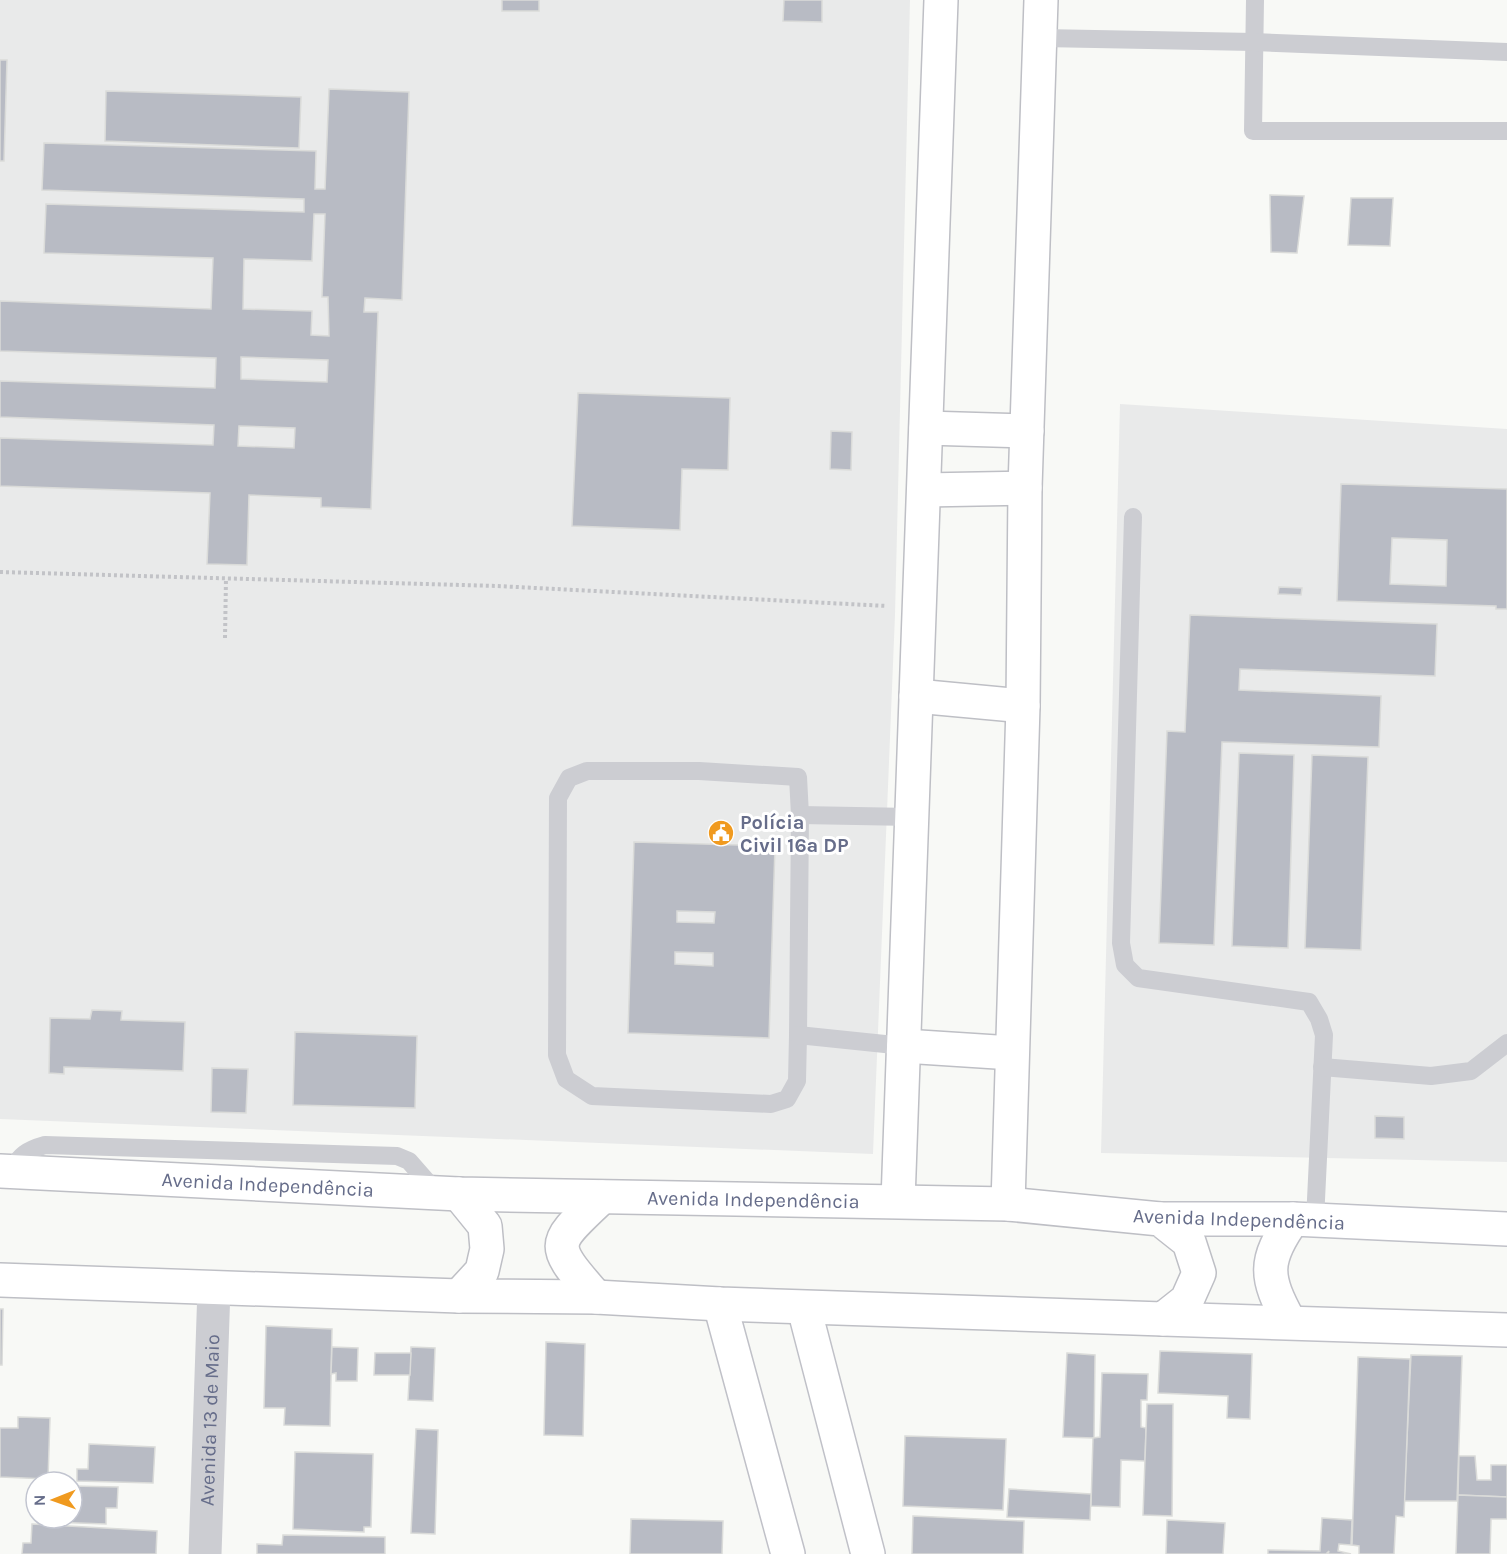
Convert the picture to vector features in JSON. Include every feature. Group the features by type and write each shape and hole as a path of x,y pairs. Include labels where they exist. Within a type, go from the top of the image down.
{"main road":[{"path":"1008,1204 1023,706 1025,488 1042,38 1041,0"},
{"path":"898,1201 942,1"},
{"path":"926,428 1027,431"},
{"path":"924,490 1025,488"},
{"path":"916,696 1023,706"},
{"path":"904,1046 1012,1053"},
{"name":"Avenida Independência","path":"5,1171 448,1193 1008,1204 1160,1219 1304,1220 1507,1229"},
{"path":"448,1193 484,1226 487,1249 482,1271 459,1296"},
{"path":"596,1297 566,1262 561,1247 566,1231 602,1197"},
{"path":"1160,1219 1189,1242 1199,1273 1186,1300 1162,1319"},
{"path":"1289,1321 1274,1294 1270,1268 1275,1245 1304,1220"},
{"path":"0,1280 459,1296 596,1297 720,1305 1289,1321 1507,1330"},
{"path":"720,1305 789,1554"},
{"path":"804,1308 868,1554"}],"street":[{"name":"Avenida 13 de Maio","path":"205,1554 214,1287"}],"lane":[{"path":"1255,0 1253,131 1507,131"},
{"path":"1042,38 1254,42 1507,52"},
{"path":"1133,517 1121,943 1125,966 1138,978 1309,1002 1319,1019 1324,1035 1304,1220"},
{"path":"586,771 699,771 798,777 800,815 797,1081 787,1099 771,1104 592,1096 567,1079 557,1055 558,798 569,778 586,771"},
{"path":"800,815 912,817"},
{"path":"798,1035 904,1046"},
{"path":"1322,1067 1431,1076 1471,1071 1507,1043"}],"path":[{"path":"0,572 497,586 919,608"},
{"path":"225,638 226,578"}],"shaded area":[{"path":"0,0 910,0 895,615 873,1154 0,1119"},
{"path":"1120,404 1507,429 1507,1162 1101,1153"}],"building":[{"path":"502,0 539,0 539,11 502,11"},
{"path":"784,0 822,0 822,22 783,21"},
{"path":"0,60 7,60 4,161 0,161"},
{"path":"329,89 409,92 402,300 365,298 364,312 378,312 371,509 321,507 321,498 249,495 247,565 207,564 210,493 0,486 0,438 213,445 214,425 0,417 0,381 215,388 216,358 0,351 0,301 211,309 213,258 44,253 46,204 304,212 304,199 42,190 44,143 316,151 315,189 325,189","holes":["314,214 325,214 322,297 328,297 329,336 311,335 312,311 243,309 244,259 312,261","241,357 328,360 327,382 241,379","239,426 295,428 294,448 238,446"]},
{"path":"106,91 301,97 299,148 105,141"},
{"path":"1270,195 1304,196 1297,253 1271,252"},
{"path":"1351,198 1393,198 1390,246 1348,245"},
{"path":"578,393 730,398 728,470 682,469 680,530 572,526"},
{"path":"831,431 852,432 851,470 830,469"},
{"path":"1341,484 1507,489 1507,609 1496,609 1496,606 1337,601","holes":["1392,538 1447,540 1446,586 1390,584"]},
{"path":"1279,587 1302,588 1301,595 1278,594"},
{"path":"1190,615 1437,624 1435,676 1240,669 1239,690 1381,696 1379,747 1222,742 1214,945 1159,943 1167,731 1185,732"},
{"path":"1239,753 1294,755 1288,948 1232,946"},
{"path":"1312,755 1368,757 1361,950 1305,948"},
{"path":"634,842 775,846 769,1038 628,1033","holes":["677,911 715,912 714,923 677,922","675,952 713,953 713,966 675,964"]},
{"path":"92,1010 122,1011 121,1020 185,1022 183,1071 64,1067 64,1074 49,1073 50,1018 90,1019"},
{"path":"295,1032 417,1036 415,1108 293,1105"},
{"path":"212,1068 248,1069 246,1113 211,1112"},
{"path":"1375,1116 1404,1117 1404,1139 1375,1138"},
{"path":"0,1309 3,1309 2,1365 0,1365"},
{"path":"266,1326 332,1329 330,1426 284,1425 285,1408 264,1408"},
{"path":"546,1342 585,1344 583,1436 544,1435"},
{"path":"332,1347 358,1348 357,1381 336,1381 336,1373 331,1374"},
{"path":"411,1347 435,1348 433,1401 408,1400"},
{"path":"1160,1351 1252,1354 1250,1419 1227,1418 1228,1396 1158,1393"},
{"path":"375,1353 411,1353 410,1375 374,1375"},
{"path":"1067,1353 1095,1355 1094,1438 1063,1437"},
{"path":"1411,1355 1462,1356 1457,1501 1404,1501"},
{"path":"1358,1357 1410,1359 1404,1517 1396,1516 1394,1554 1359,1554 1359,1546 1352,1545"},
{"path":"1102,1373 1148,1374 1147,1400 1141,1400 1141,1427 1146,1428 1145,1461 1121,1460 1120,1507 1091,1506 1093,1438 1100,1437"},
{"path":"1147,1404 1173,1404 1172,1516 1143,1515"},
{"path":"18,1417 50,1418 48,1470 24,1470 24,1478 0,1477 0,1428 18,1428"},
{"path":"416,1429 438,1430 435,1534 411,1533"},
{"path":"905,1436 1006,1439 1003,1510 903,1506"},
{"path":"89,1444 155,1447 153,1483 84,1481 84,1470 77,1469 88,1469"},
{"path":"295,1452 373,1454 371,1527 364,1527 364,1532 293,1529"},
{"path":"1459,1456 1475,1456 1477,1480 1491,1480 1491,1465 1507,1465 1507,1497 1458,1495"},
{"path":"84,1486 118,1487 117,1508 106,1508 106,1524 84,1523"},
{"path":"1009,1489 1091,1494 1090,1520 1007,1517"},
{"path":"1458,1495 1507,1497 1507,1519 1491,1519 1490,1554 1456,1554"},
{"path":"913,1516 1024,1521 1023,1554 912,1554"},
{"path":"1322,1518 1352,1520 1351,1545 1339,1544 1338,1551 1351,1554 1328,1554 1329,1551 1326,1554 1268,1554 1268,1550 1320,1551"},
{"path":"631,1519 723,1521 722,1554 630,1554"},
{"path":"1167,1520 1225,1523 1223,1554 1166,1554"},
{"path":"84,1527 157,1531 156,1554 22,1554 23,1543 31,1543 32,1530 84,1530"},
{"path":"283,1535 385,1537 385,1554 257,1554 257,1544 282,1545"}],"place":[{"name":"Polícia Civil 16a DP","path":"721,833"}]}
